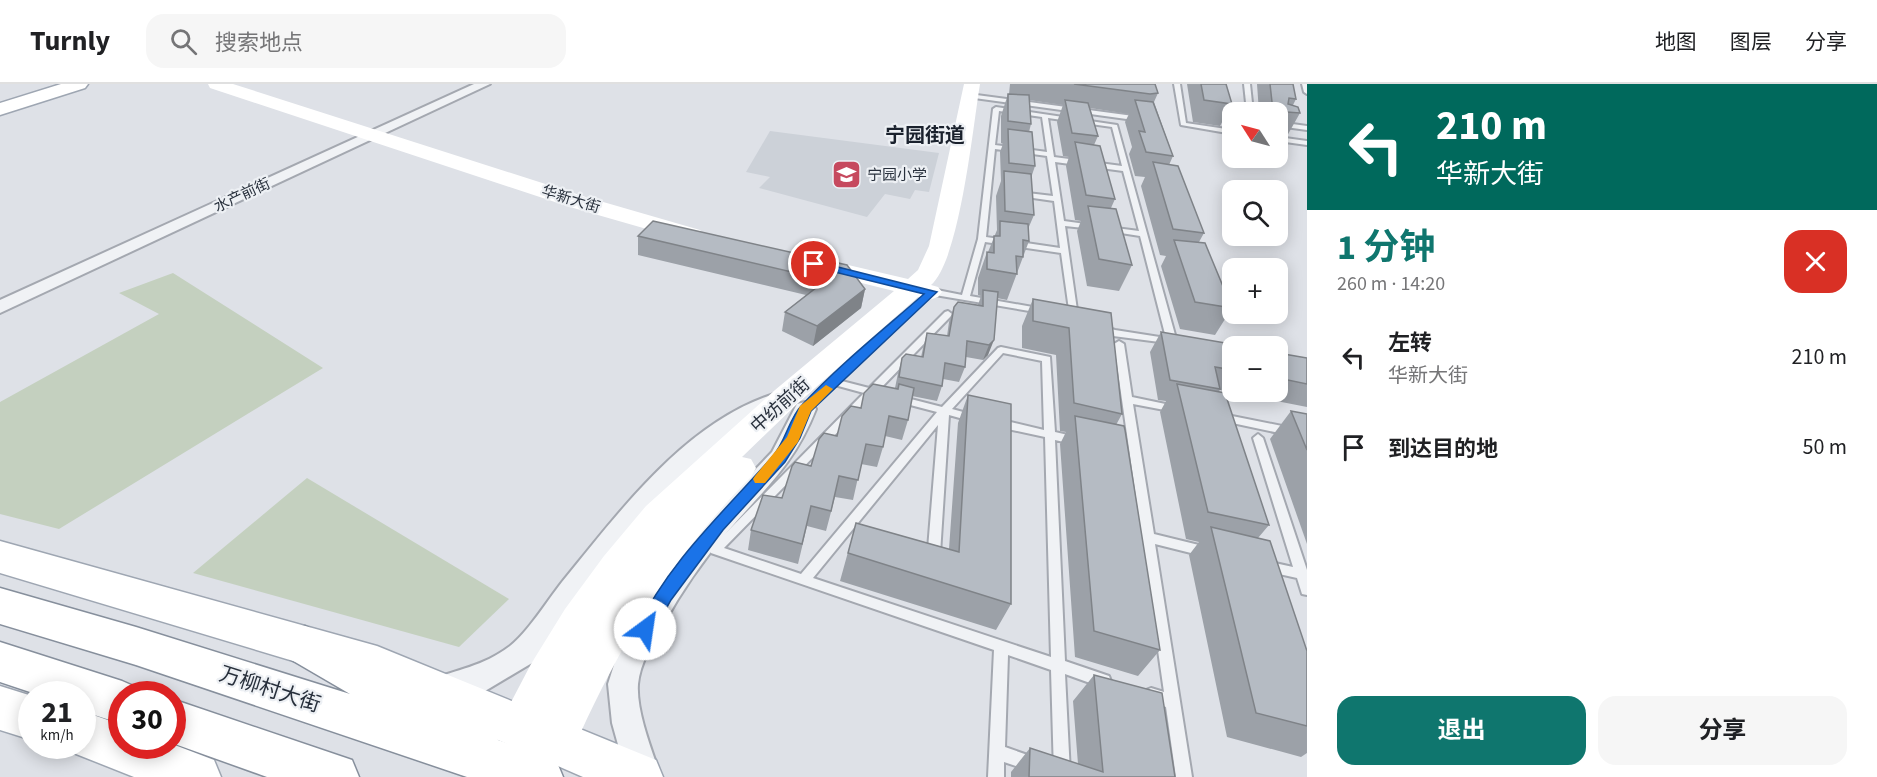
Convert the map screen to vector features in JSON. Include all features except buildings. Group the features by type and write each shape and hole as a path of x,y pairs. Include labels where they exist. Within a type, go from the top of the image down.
{"main road":[{"path":"0,103 62,84"},
{"path":"0,109 79,84"},
{"path":"0,557 376,666 642,777"},
{"name":"万柳村大街","path":"0,606 136,646 539,777"},
{"path":"305,645 539,777"},
{"path":"0,662 108,699"},
{"path":"0,708 18,713"},
{"path":"186,726 335,777"},
{"path":"96,739 196,776"}],"street":[{"name":"华新大街","path":"216,84 598,208 708,239"},
{"name":"水产前街","path":"0,307 484,84"},
{"path":"435,691 480,680 522,654 600,554 664,479 720,430 746,412 795,403 834,382 932,298 954,253 975,90"},
{"path":"794,259 932,298"},
{"name":"中纺前街","path":"531,706 579,621 648,530 680,494 769,416 795,403 932,298"},
{"path":"564,719 594,656 621,609 654,563 795,403"},
{"path":"642,777 628,723 623,684 636,646 666,595 718,525 780,458 793,438 795,403"}],"lane":[{"path":"1177,84 1183,124 1222,130"},
{"path":"1247,84 1249,102"},
{"path":"1305,84 1307,92"},
{"path":"975,90 1079,111 1148,120"},
{"path":"1078,102 1079,111"},
{"path":"965,298 982,239 996,109 1115,126 1143,234 1177,343 1113,333 1093,325"},
{"path":"1045,116 1074,317"},
{"path":"1288,125 1307,128"},
{"path":"1288,140 1307,143"},
{"path":"993,147 1126,169"},
{"path":"1129,180 1141,182"},
{"path":"989,190 1000,192"},
{"path":"1011,193 1057,199"},
{"path":"1060,223 1143,234"},
{"path":"982,239 1065,251"},
{"path":"1150,258 1161,260"},
{"path":"1052,313 965,298 932,298 882,395 715,550 1001,648 1121,686"},
{"path":"1063,315 1083,321"},
{"path":"1119,344 1128,400 1130,453 1149,538 1184,777"},
{"path":"803,580 848,532 944,411 1001,350 1047,359 1062,773 998,752"},
{"path":"834,382 944,411 1093,445"},
{"path":"1128,400 1184,411"},
{"path":"923,551 934,554 944,411"},
{"path":"1206,415 1307,435"},
{"path":"1258,438 1307,590"},
{"path":"1149,538 1225,556"},
{"path":"1258,564 1304,575"},
{"path":"996,777 1001,648"},
{"path":"1142,693 1173,702"}],"shaded area":[{"name":"宁园小学","path":"770,131 939,153 929,192 915,190 910,199 885,194 867,217 759,188 770,177 746,172"}],"green space":[{"path":"173,273 323,368 59,529 0,514 0,402 159,314 119,293"},
{"path":"307,478 509,599 459,647 193,573"}],"slow traffic":[{"path":"760,479 780,458 793,438 805,409 826,389"}],"place":[{"name":"宁园小学","path":"846,175"}],"district":[{"name":"宁园街道","path":"925,135"}],"route":[{"path":"645,629 666,595 718,525 780,458 793,438 805,409 932,292 814,264"}]}
